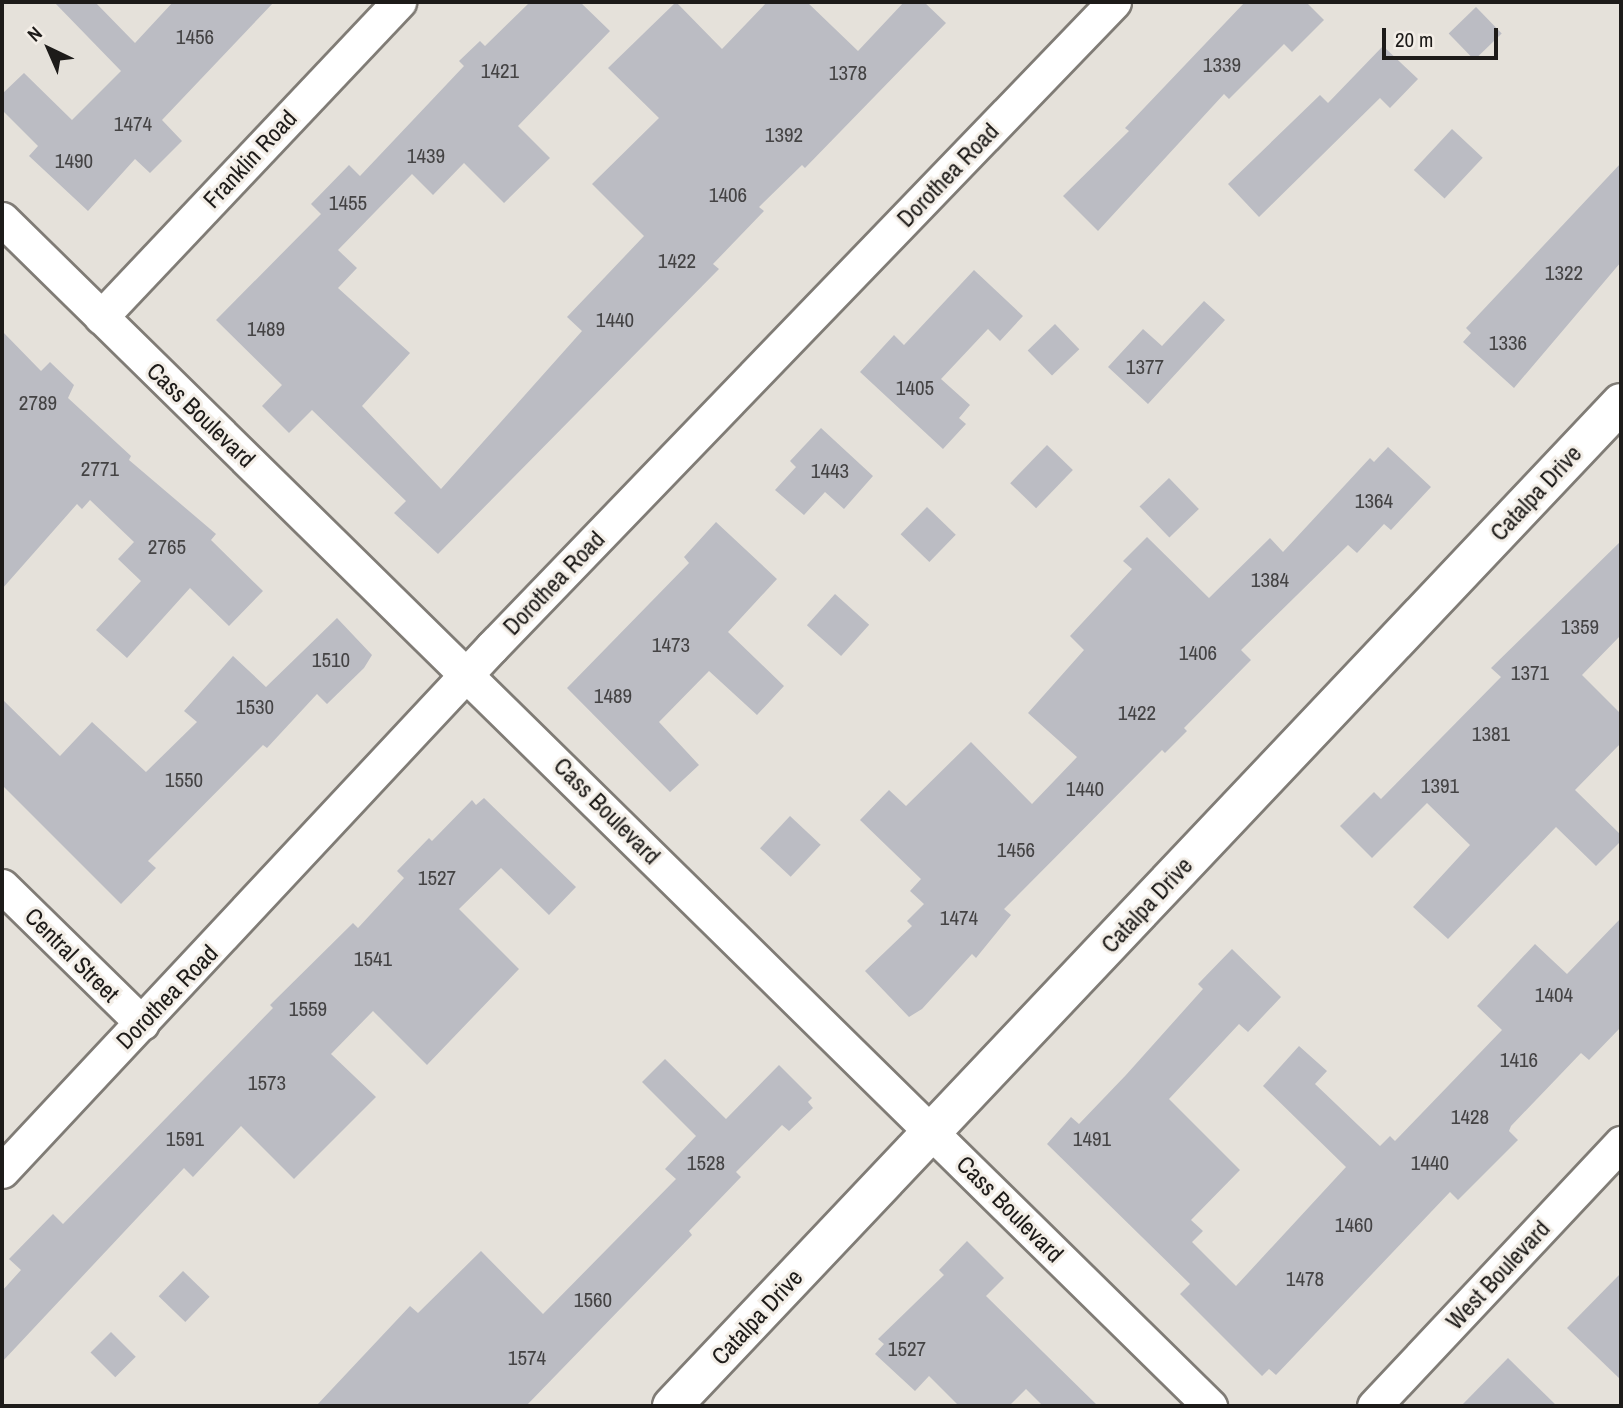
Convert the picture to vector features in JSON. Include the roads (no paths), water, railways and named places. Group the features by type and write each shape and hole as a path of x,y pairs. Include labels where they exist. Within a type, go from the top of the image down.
{"street":[{"name":"Franklin Road","path":"101,317 399,2"},
{"name":"Dorothea Road","path":"2,1171 468,675 1114,2"},
{"name":"Cass Boulevard","path":"2,219 1210,1406"},
{"name":"Catalpa Drive","path":"672,1406 1621,403"},
{"name":"Central Street","path":"2,886 142,1023"},
{"name":"West Boulevard","path":"1374,1406 1621,1143"}]}
